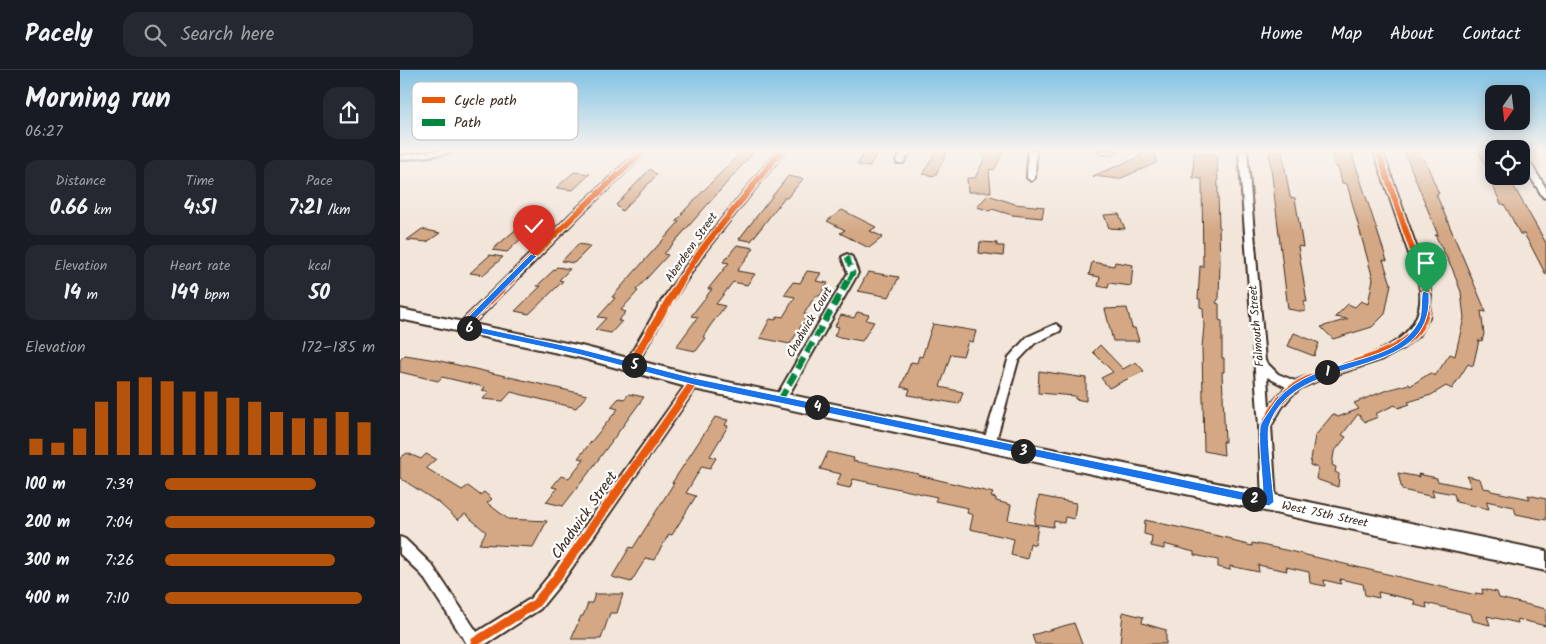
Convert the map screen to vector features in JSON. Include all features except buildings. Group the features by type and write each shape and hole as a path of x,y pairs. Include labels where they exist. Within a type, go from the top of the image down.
{"main road":[{"name":"West 75th Street","path":"400,314 631,364 694,382 1546,561"}],"street":[{"path":"463,327 576,214 615,178"},
{"name":"Aberdeen Street","path":"631,364 665,305 703,248 759,178"},
{"name":"Falmouth Street","path":"1244,178 1260,362 1269,502"},
{"path":"1264,426 1280,400 1295,386 1321,374 1380,356 1396,348 1410,338 1422,321 1426,305 1423,282 1387,178"},
{"path":"1535,178 1546,195"},
{"name":"Chadwick Court","path":"780,400 853,273 848,257"},
{"path":"989,444 1013,360 1020,348 1030,340 1056,328"},
{"path":"1260,362 1274,377 1295,386"},
{"name":"Chadwick Street","path":"476,643 536,604 694,382"},
{"path":"400,544 427,570 476,643"}],"marked path":[{"path":"780,400 853,273 847,257"}],"cycle path":[{"path":"463,327 576,214 615,178"},
{"path":"631,364 665,305 703,248 759,178"},
{"path":"1265,426 1278,403 1291,389 1315,377 1379,356 1398,346 1414,334 1424,317 1426,295 1424,283 1387,178"},
{"path":"475,642 535,604 557,577 694,382"}],"route":[{"path":"534,256 463,327 581,352 694,382 1269,502 1264,426 1280,400 1295,386 1321,374 1380,356 1410,338 1418,330 1422,321 1426,305 1426,293"}]}
